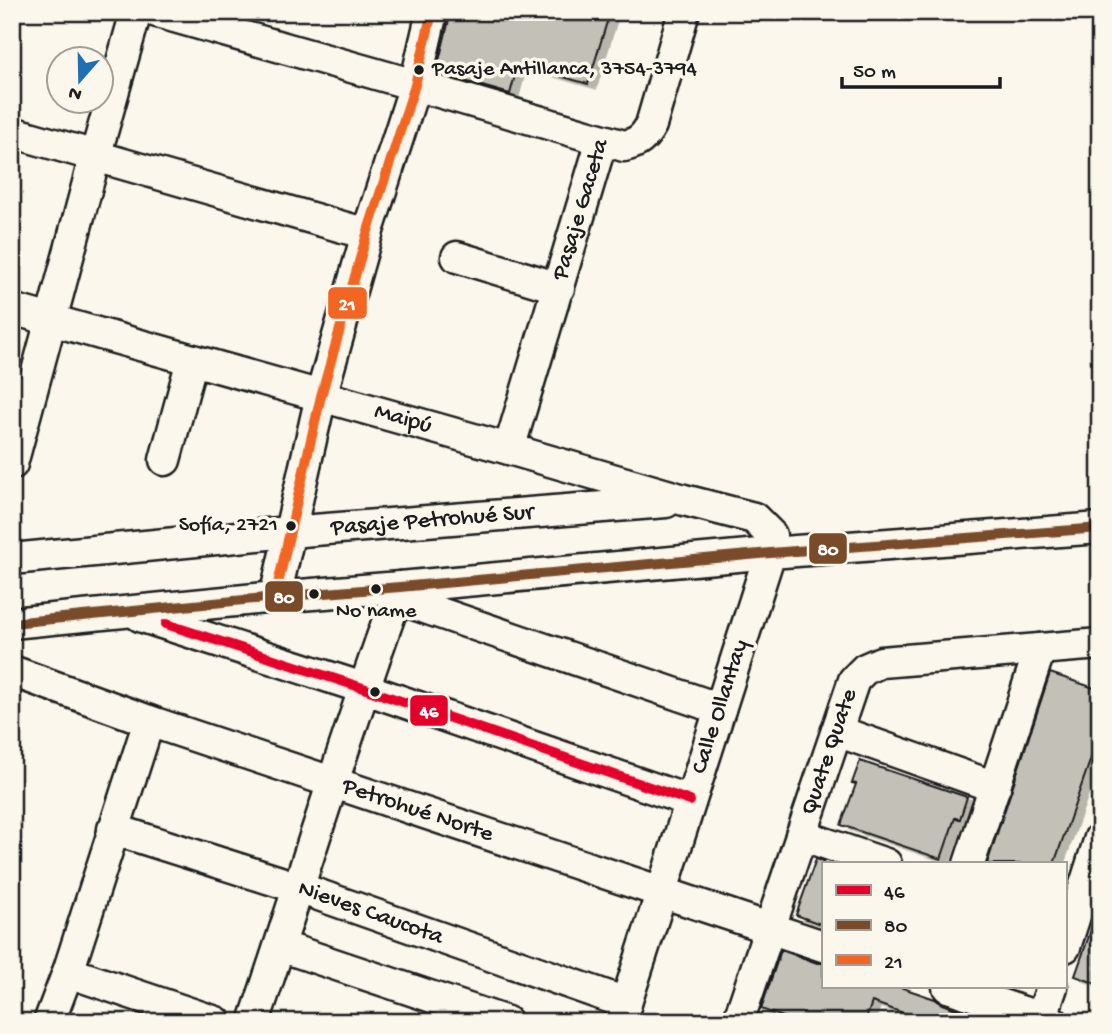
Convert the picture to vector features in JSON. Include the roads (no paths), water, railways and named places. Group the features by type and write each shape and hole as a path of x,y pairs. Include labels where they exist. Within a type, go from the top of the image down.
{"street":[{"path":"12,464 136,12"},
{"path":"157,12 602,140"},
{"path":"275,597 321,396 367,234 415,85 432,12"},
{"name":"Pasaje Gaceta","path":"509,449 602,140 624,146 634,144 645,137 651,125 684,12"},
{"path":"12,132 367,234"},
{"path":"457,257 558,288"},
{"name":"Maipú","path":"12,309 754,518 771,535 770,553"},
{"path":"165,460 192,360"},
{"name":"Pasaje Petrohué Sur","path":"12,559 289,532 684,500"},
{"path":"12,623 275,597 398,593 770,553 1100,528"},
{"name":"Calle Ollantay","path":"623,1012 770,553"},
{"path":"254,1022 363,688 398,593"},
{"path":"398,593 720,709"},
{"path":"128,612 363,688 690,801"},
{"name":"Quate Quate","path":"740,1021 854,680 865,669 881,662 1100,644"},
{"path":"970,862 1040,649"},
{"name":"Petrohué Norte","path":"12,671 149,721 822,946"},
{"path":"49,1022 68,972 149,721"},
{"path":"836,731 995,787"},
{"name":"Nieves Caucota","path":"113,830 299,888 623,1012"},
{"path":"802,835 880,862"},
{"path":"1066,944 1100,838"},
{"path":"280,946 507,1022"},
{"path":"68,972 216,1022"},
{"path":"951,988 1045,1020 1052,988"}],"place":[{"name":"Pasaje Antillanca, 3754-3794","path":"419,70"},
{"name":"Sofía, 2721","path":"291,526"},
{"name":"No name","path":"376,589"}]}
